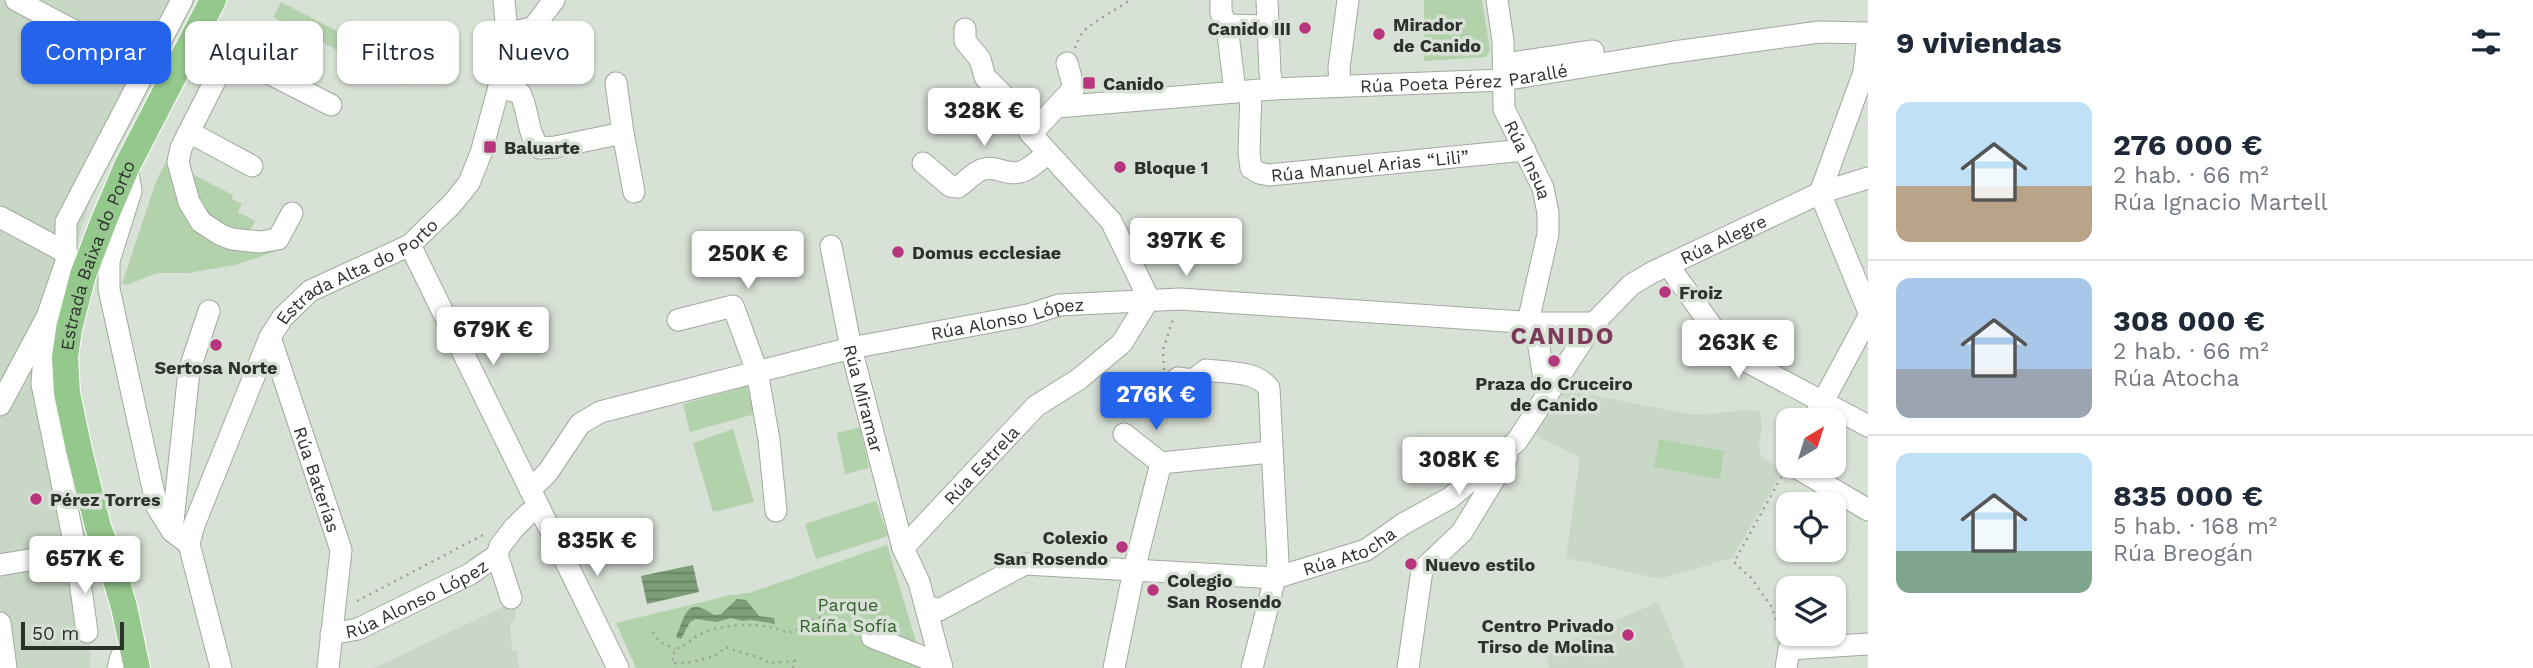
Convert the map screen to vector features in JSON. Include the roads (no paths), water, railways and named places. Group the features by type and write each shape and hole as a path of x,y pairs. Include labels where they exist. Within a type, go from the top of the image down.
{"main road":[{"name":"Estrada Baixa do Porto","path":"202,21 213,0"},
{"name":"Estrada Baixa do Porto","path":"126,666 67,393 65,357 83,275 127,166 185,55"},
{"name":"Estrada Baixa do Porto","path":"98,527 126,614 126,666"}],"street":[{"path":"16,0 56,21"},
{"path":"171,21 182,0"},
{"name":"Estrada Alta do Porto","path":"504,0 506,21"},
{"path":"538,21 554,0"},
{"path":"1221,0 1221,13 1227,25 1243,91"},
{"path":"1267,0 1273,89"},
{"path":"1340,86 1339,68 1348,0"},
{"name":"Rúa Insua","path":"1497,0 1504,72 1504,109 1543,188 1548,213 1548,234 1532,322"},
{"name":"Rúa Poeta Pérez Parallé","path":"1504,72 1825,19 1868,20"},
{"path":"1227,25 1267,26"},
{"path":"965,29 965,41 980,59 985,77 1009,101 1031,134 1111,221 1149,299"},
{"name":"Rúa Poeta Pérez Parallé","path":"1057,107 1504,72 1819,32 1868,34"},
{"path":"1868,34 1864,72 1820,194 1868,310"},
{"path":"1031,134 1074,88 1067,64"},
{"path":"616,83 622,134 634,192"},
{"path":"0,405 47,317 67,253 66,222 138,84"},
{"path":"213,84 181,148 178,162 189,202 201,222 221,235 260,242 278,239 292,213"},
{"path":"290,84 331,105"},
{"name":"Estrada Alta do Porto","path":"181,537 194,525 270,337 283,317 310,291 410,246 452,204 469,183 481,153 499,84"},
{"path":"499,87 520,93 526,104 533,141 540,148 622,134"},
{"name":"Rúa Manuel Arias “Lili”","path":"1243,91 1251,167 1259,173 1269,175 1525,150"},
{"path":"189,132 252,166"},
{"path":"923,163 950,186 958,187 978,171 992,167 1013,173 1022,172 1048,153"},
{"path":"127,166 131,191 109,261 109,289 157,507 181,537"},
{"name":"Rúa Alegre","path":"1594,323 1631,285 1668,265 1820,194 1868,178"},
{"path":"0,218 67,253"},
{"path":"410,246 618,668"},
{"name":"Rúa Miramar","path":"831,246 851,348 903,548"},
{"path":"1668,265 1731,353 1868,426"},
{"name":"Rúa Alonso López","path":"331,634 358,629 470,574 497,555 500,546 528,514 548,472 580,425 600,412 757,371 851,348 1028,315 1059,305 1149,299 1532,322"},
{"name":"Rúa Estrela","path":"903,548 1037,406 1079,379 1122,343 1149,299"},
{"path":"678,320 733,306 757,371 769,440 776,511"},
{"path":"209,311 189,371 181,537 221,668"},
{"path":"47,317 42,384 76,552 87,632"},
{"path":"1819,408 1868,318"},
{"path":"1547,397 1532,322 1594,323"},
{"path":"1547,397 1594,323"},
{"name":"Rúa Baterías","path":"270,337 341,550 328,668"},
{"path":"19,369 33,373 42,384"},
{"path":"1178,378 1193,380 1206,370 1254,376 1263,380 1269,388 1278,562 1252,668"},
{"name":"Rúa Atocha","path":"1275,578 1366,550 1404,524 1450,498 1517,441 1547,397"},
{"path":"1124,434 1161,463 1271,452"},
{"path":"1408,668 1422,570 1462,532 1517,441"},
{"path":"1114,668 1133,570 1161,463"},
{"path":"1804,478 1868,510"},
{"path":"903,548 927,606 941,666"},
{"path":"0,565 76,552"},
{"name":"Rúa Alonso López","path":"497,555 511,598"},
{"path":"927,606 939,610 1025,564 1275,578"},
{"path":"0,623 6,668"},
{"path":"872,637 941,666"},
{"path":"1788,659 1868,644"}],"place":[{"name":"Canido III","path":"1305,28"},
{"name":"Mirador de Canido","path":"1379,34"},
{"name":"Canido","path":"1089,83"},
{"name":"Baluarte","path":"490,147"},
{"name":"Bloque 1","path":"1120,167"},
{"name":"Domus ecclesiae","path":"898,252"},
{"name":"Froiz","path":"1665,292"},
{"name":"Sertosa Norte","path":"216,345"},
{"name":"Praza do Cruceiro de Canido","path":"1554,361"},
{"name":"Pérez Torres","path":"36,499"},
{"name":"Colexio San Rosendo","path":"1122,547"},
{"name":"Nuevo estilo","path":"1411,564"},
{"name":"Colegio San Rosendo","path":"1153,590"},
{"name":"Centro Privado Tirso de Molina","path":"1628,635"}],"district":[{"name":"CANIDO","path":"1563,336"}],"park label":[{"name":"Parque Raíña Sofía","path":"848,614"}]}
